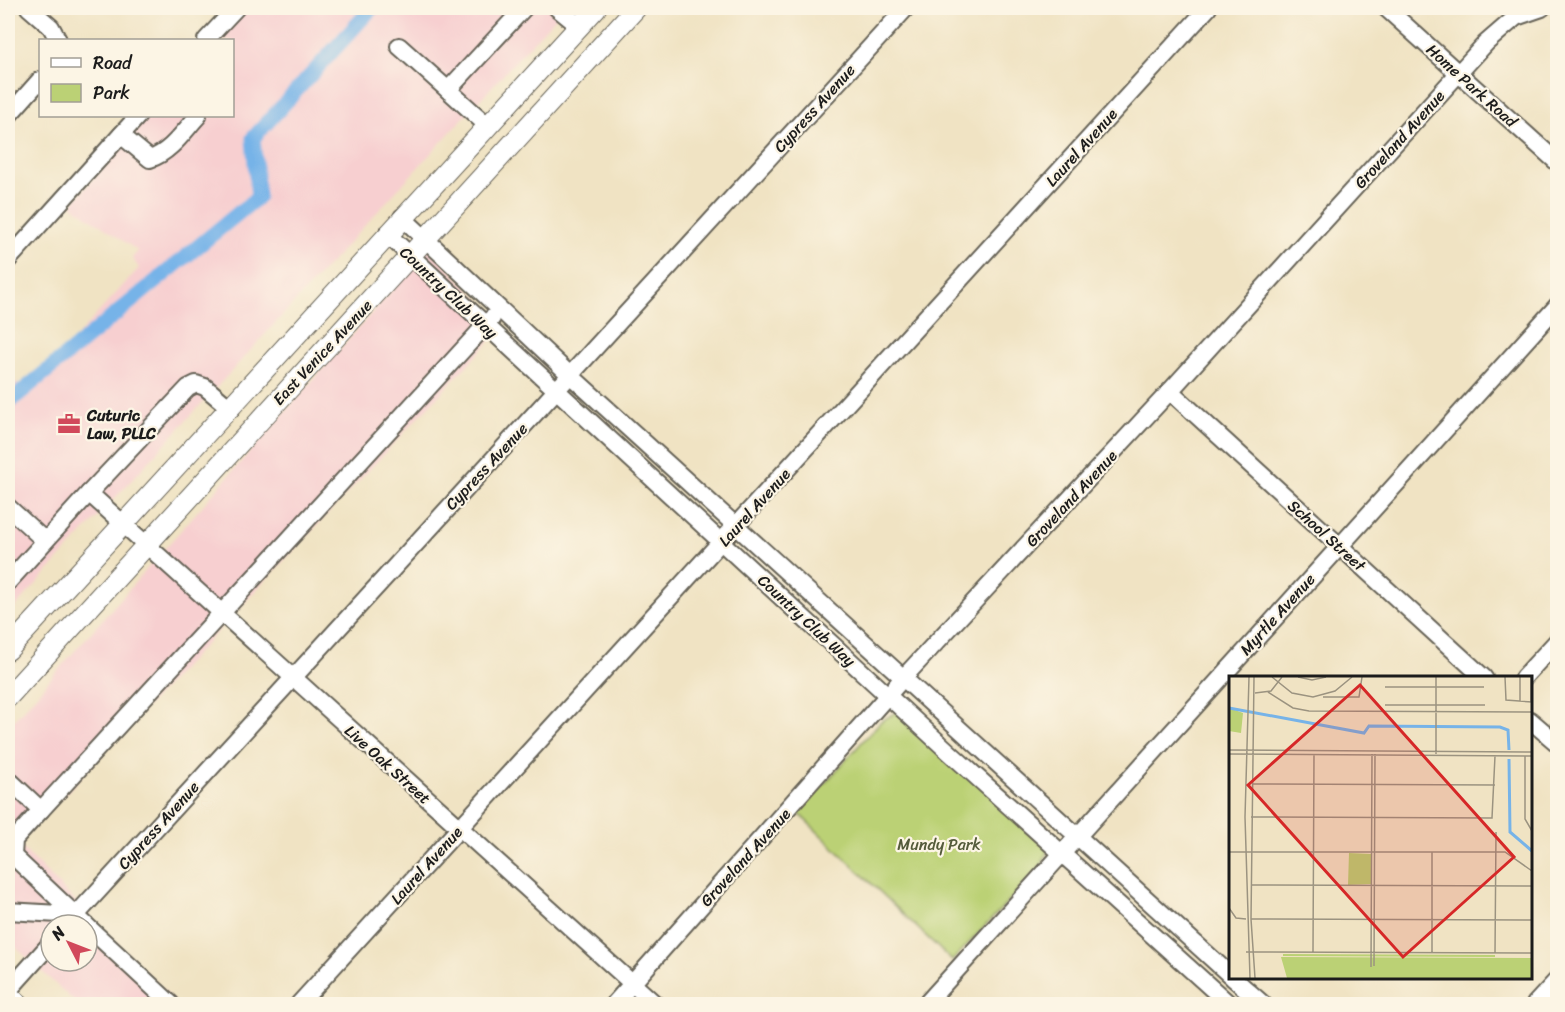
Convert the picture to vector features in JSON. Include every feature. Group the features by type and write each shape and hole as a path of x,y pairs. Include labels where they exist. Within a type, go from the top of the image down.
{"main road":[{"name":"East Venice Avenue","path":"8,650 596,8"},
{"name":"East Venice Avenue","path":"8,698 636,8"},
{"path":"8,993 18,1005"}],"street":[{"path":"29,8 51,27 57,39"},
{"path":"207,39 236,8"},
{"path":"448,90 524,8"},
{"path":"557,8 579,26"},
{"name":"Cypress Avenue","path":"88,913 292,677 906,8"},
{"name":"Laurel Avenue","path":"299,1005 1208,8"},
{"name":"Home Park Road","path":"1386,8 1460,72 1557,163"},
{"name":"Groveland Avenue","path":"614,1005 904,678 1170,391 1460,72 1501,28 1516,17 1542,8"},
{"path":"399,46 488,126"},
{"path":"8,116 39,81"},
{"path":"8,260 137,117"},
{"path":"121,135 150,159 161,156 169,149 197,117"},
{"name":"Country Club Way","path":"402,218 501,308 570,375 1077,836 1229,970"},
{"name":"Country Club Way","path":"387,234 960,762 1228,1004"},
{"name":"Myrtle Avenue","path":"926,1005 1557,305"},
{"path":"69,913 17,862 12,853 14,840 501,308"},
{"path":"8,582 188,388 196,384 204,387 231,409"},
{"name":"School Street","path":"1170,391 1482,676"},
{"name":"Live Oak Street","path":"89,493 655,1005"},
{"path":"8,507 45,541"},
{"path":"1525,676 1557,640"},
{"path":"1532,722 1557,744"},
{"path":"960,762 977,744"},
{"path":"8,779 41,810"},
{"path":"8,911 39,916"},
{"path":"99,941 171,1005"},
{"path":"8,993 39,956"},
{"path":"1228,1004 1239,979"},
{"name":"Country Club Way","path":"1239,979 1263,1005"},
{"path":"1535,1005 1557,979"}],"shaded area":[{"path":"235,8 564,8 8,615 8,375 21,387 29,389 139,268 132,258 138,251 71,205 145,117 234,117 234,39 209,39"},
{"path":"429,248 504,326 18,844 87,913 39,913 39,969 8,940 8,727"},
{"path":"99,926 177,1004 77,1004 44,973 99,973"}],"green space":[{"name":"Mundy Park","path":"902,709 1051,842 1041,867 952,961 798,813 881,721"}],"waterway":[{"path":"8,403 258,197 253,138 372,8"}],"place":[{"name":"Cuturic Law, PLLC","path":"69,424"}]}
